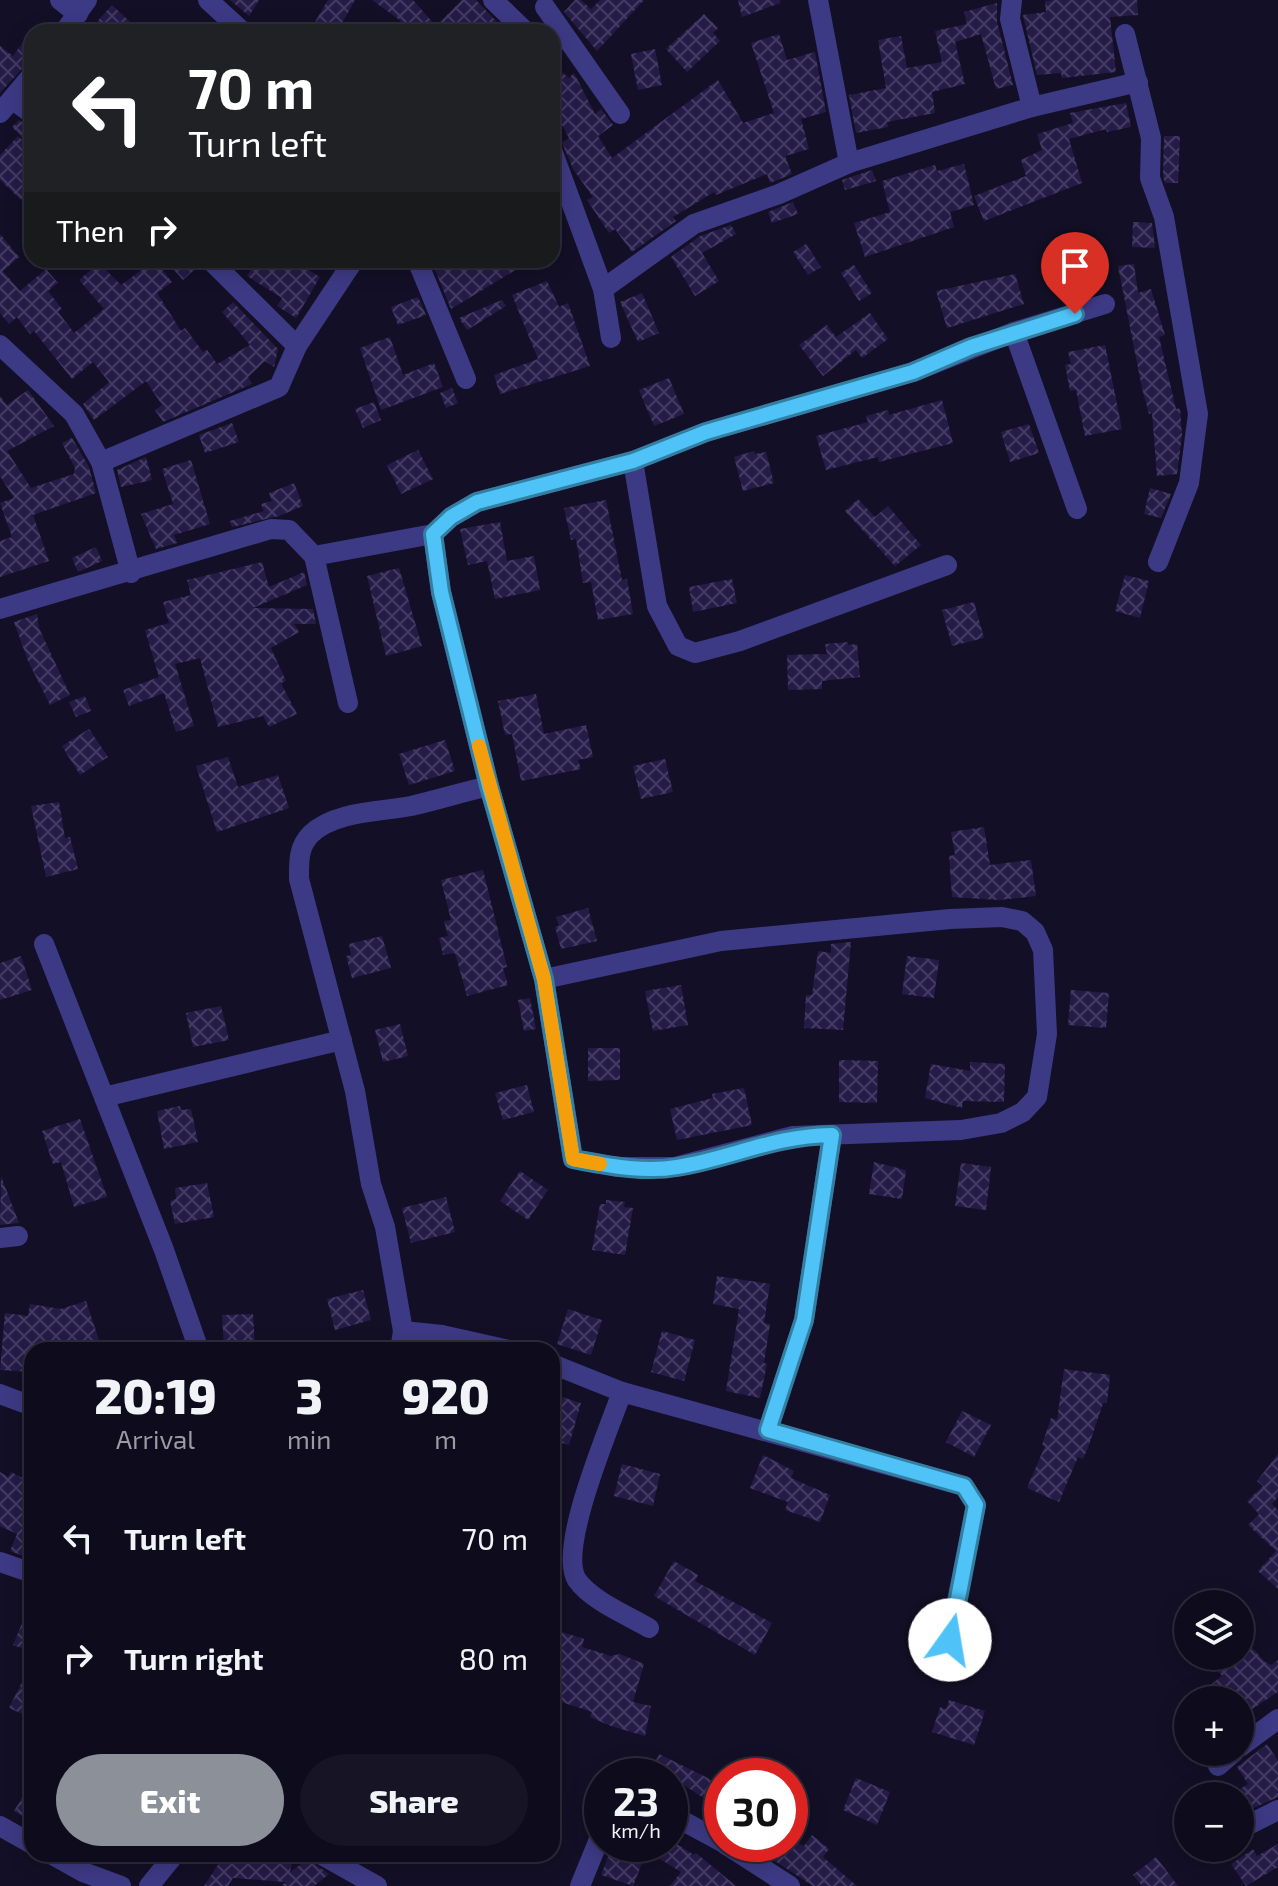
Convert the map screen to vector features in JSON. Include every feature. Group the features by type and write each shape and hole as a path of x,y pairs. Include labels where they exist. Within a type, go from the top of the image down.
{"street":[{"path":"60,0 82,7 70,24"},
{"path":"208,0 234,24"},
{"path":"493,0 518,24"},
{"path":"818,0 849,163"},
{"path":"1012,0 1010,19 1032,107"},
{"path":"532,24 548,4 620,114"},
{"path":"1125,34 1151,138 1150,178 1164,217 1198,414 1189,483 1158,562"},
{"path":"603,289 694,224 779,194 849,163 1032,107 1138,82"},
{"path":"7,107 24,85"},
{"path":"560,172 603,289 611,338"},
{"path":"218,268 297,346"},
{"path":"101,462 279,387 297,346 349,268"},
{"path":"420,268 466,379"},
{"path":"314,556 433,534 451,517 477,502 633,461 706,432 913,372 1014,332 1105,304"},
{"path":"1014,332 1077,509"},
{"path":"0,345 74,414 101,462 131,573"},
{"path":"633,461 657,606 678,646 695,653 740,641 947,565"},
{"path":"0,609 131,573 271,529 289,530 314,556 348,703"},
{"path":"433,534 441,592 489,786 544,979 573,1159 617,1167 675,1167 793,1136 982,1128 1023,1112 1037,1097 1047,1034 1043,950 1035,932 1022,921 1002,917 898,923 721,941 544,979"},
{"path":"473,1342 442,1335 401,1340 385,1227 371,1184 342,1040 299,879 299,853 304,841 323,826 351,816 412,806 489,786"},
{"path":"44,944 196,1342"},
{"path":"104,1097 342,1040"},
{"path":"768,1430 804,1320 832,1135"},
{"path":"560,1367 622,1392 964,1486 976,1505 945,1661"},
{"path":"622,1392 589,1485 570,1556 571,1570 580,1584 594,1595 649,1628"},
{"path":"0,1394 24,1403"},
{"path":"0,1562 24,1570"},
{"path":"1254,1737 1278,1719"},
{"path":"1254,1822 1278,1810"},
{"path":"0,1826 24,1840"},
{"path":"65,1862 121,1886"},
{"path":"149,1886 168,1862"},
{"path":"334,1862 377,1886"},
{"path":"580,1886 590,1862"},
{"path":"753,1862 790,1886"}],"building":[{"path":"230,0 259,0 249,16"},
{"path":"328,0 355,0 342,24 314,24"},
{"path":"372,0 413,0 434,24 399,24 401,21"},
{"path":"462,0 476,0 499,24 438,24"},
{"path":"575,0 581,0 591,9 600,0 644,0 597,51 564,12"},
{"path":"738,0 780,0 780,3 742,17"},
{"path":"1137,0 1138,15 1110,17 1116,72 1062,78 1061,73 1037,75 1023,15 1046,12 1045,1"},
{"path":"997,3 997,22 1013,85 996,89 981,34 955,42 965,84 932,92 935,113 887,122 888,127 856,133 849,95 886,88 878,40 901,36 907,68 942,62 935,31 967,24 964,12"},
{"path":"112,5 132,24 95,24"},
{"path":"704,14 718,28 713,33 720,41 687,72 666,49"},
{"path":"779,34 787,60 815,52 826,112 801,119 809,149 785,156 792,174 770,183 767,174 716,195 714,192 673,217 676,221 632,252 615,229 609,233 587,200 593,197 573,169 562,143 569,138 560,121 560,71 569,78 574,73 595,114 601,109 613,125 598,136 612,158 718,80 743,123 774,113 751,43"},
{"path":"23,42 24,67 0,93 0,46 13,56"},
{"path":"655,49 662,85 638,90 631,54"},
{"path":"1126,103 1131,127 1107,132 1106,129 1069,139 1082,183 984,221 974,196 1026,176 1021,160 1042,150 1037,134 1073,123 1070,113"},
{"path":"19,120 24,123 24,140 12,127"},
{"path":"18,136 24,142 24,197 21,200 0,180 0,155"},
{"path":"1164,136 1180,136 1178,183 1165,183"},
{"path":"964,164 974,205 950,212 954,227 865,257 854,223 890,212 882,181 935,165 937,171"},
{"path":"872,170 876,181 845,190 842,180"},
{"path":"793,202 798,214 772,223 768,212"},
{"path":"1133,222 1152,223 1155,248 1132,247"},
{"path":"731,225 736,234 702,253 719,281 695,296 671,257 700,236"},
{"path":"0,234 19,257 3,271 20,291 46,269 58,283 48,291 62,309 58,312 74,333 104,309 79,280 93,268 104,268 121,285 144,268 161,268 172,282 157,293 181,331 185,328 203,352 207,350 217,364 250,345 222,312 233,302 278,349 274,367 265,361 248,377 252,384 163,422 155,410 162,405 146,381 94,420 83,404 109,382 93,362 72,379 34,331 30,334 17,317 9,324 0,313"},
{"path":"806,244 821,267 808,275 793,252"},
{"path":"1134,264 1138,293 1151,289 1165,335 1159,337 1176,409 1180,408 1182,435 1177,474 1157,476 1152,413 1149,414 1142,388 1118,266"},
{"path":"854,265 872,293 859,301 841,273"},
{"path":"192,268 194,270 183,280 174,270"},
{"path":"252,268 305,268 320,277 296,318 277,306 282,298 247,276"},
{"path":"434,268 519,268 451,309"},
{"path":"1015,274 1024,304 947,328 936,291"},
{"path":"547,281 559,307 568,303 590,366 500,394 494,375 538,359 512,295"},
{"path":"642,293 659,333 638,342 620,302"},
{"path":"418,297 426,315 398,325 391,307"},
{"path":"502,300 506,306 467,330 459,318"},
{"path":"870,313 888,339 862,358 856,350 823,376 799,345 827,325 836,337"},
{"path":"390,337 403,375 434,363 443,387 381,410 360,348"},
{"path":"1105,345 1122,429 1085,436 1076,390 1070,391 1065,365 1071,364 1068,352"},
{"path":"669,378 684,414 654,426 639,390"},
{"path":"452,388 458,403 446,408 440,393"},
{"path":"28,390 54,426 7,451 31,488 74,474 75,468 62,443 72,438 89,467 96,493 33,515 49,561 0,577 0,541 12,537 0,503 14,498 0,476 0,396 7,405"},
{"path":"942,400 953,443 879,462 878,457 826,470 816,436 868,422 866,416 888,410 889,415"},
{"path":"374,402 381,420 363,428 355,409"},
{"path":"232,423 239,442 205,453 199,435"},
{"path":"1029,424 1039,453 1010,462 1001,432"},
{"path":"418,450 433,479 401,494 387,465"},
{"path":"754,451 755,454 766,452 774,483 743,491 734,457"},
{"path":"146,457 152,480 121,487 117,470"},
{"path":"191,460 210,524 174,535 177,543 156,549 141,514 173,504 162,469"},
{"path":"294,483 303,506 279,516 232,527 230,521 264,511 261,504 272,501 269,493"},
{"path":"1150,488 1171,494 1161,518 1144,514"},
{"path":"858,499 875,517 888,506 921,545 895,566 845,511"},
{"path":"606,500 622,580 627,579 633,614 598,620 591,582 583,583 576,539 571,540 564,508"},
{"path":"500,522 507,561 534,556 540,590 495,599 487,561 468,565 460,529"},
{"path":"96,547 102,561 78,572 72,558"},
{"path":"262,562 269,587 304,572 307,585 253,608 313,609 316,624 294,624 299,632 271,648 286,681 281,683 297,714 269,727 263,716 218,727 200,658 175,664 194,726 176,732 164,693 129,706 123,690 159,677 145,630 169,623 163,602 191,595 187,580"},
{"path":"399,568 422,646 386,656 367,576"},
{"path":"1125,575 1149,581 1140,618 1115,611"},
{"path":"732,579 737,603 693,612 689,587"},
{"path":"974,602 984,638 952,646 942,610"},
{"path":"37,614 39,628 70,695 50,705 28,661 14,622"},
{"path":"848,642 848,645 857,644 860,677 822,681 822,689 788,690 787,655 827,654 825,644"},
{"path":"536,694 544,734 586,725 593,757 578,760 581,769 521,781 512,734 505,735 498,701"},
{"path":"85,696 91,711 76,717 69,702"},
{"path":"89,729 108,757 80,775 62,746"},
{"path":"445,740 455,771 409,785 399,754"},
{"path":"228,757 238,787 278,775 289,808 217,832 196,766"},
{"path":"665,759 673,792 641,799 633,766"},
{"path":"59,802 65,838 70,837 78,869 46,877 31,806"},
{"path":"984,827 990,865 1031,860 1036,896 999,900 952,897 949,856 955,855 951,832"},
{"path":"483,870 507,967 503,968 508,985 467,996 455,953 443,955 439,938 448,936 444,921 451,920 441,880"},
{"path":"588,908 597,941 561,949 555,927 559,926 556,917"},
{"path":"382,936 391,968 352,978 346,956 351,955 349,944"},
{"path":"851,942 843,1030 804,1028 806,995 812,995 818,951 831,953 831,944"},
{"path":"21,956 32,990 0,1000 0,963"},
{"path":"907,956 939,960 934,998 902,994"},
{"path":"681,985 688,1025 653,1031 645,991"},
{"path":"1071,990 1109,993 1106,1028 1068,1025"},
{"path":"530,998 536,1029 524,1031 518,1000"},
{"path":"221,1006 229,1040 193,1047 186,1013"},
{"path":"400,1024 408,1056 383,1062 375,1030"},
{"path":"588,1048 620,1048 620,1080 588,1081"},
{"path":"839,1060 878,1061 877,1103 839,1102"},
{"path":"970,1062 1005,1064 1004,1102 963,1101 962,1108 925,1098 931,1064 970,1071"},
{"path":"527,1085 534,1112 503,1120 495,1093"},
{"path":"744,1088 752,1125 677,1140 670,1109 713,1098 712,1094"},
{"path":"180,1106 181,1110 191,1109 198,1142 164,1149 157,1111"},
{"path":"80,1119 107,1197 74,1207 61,1162 53,1164 42,1131"},
{"path":"874,1162 906,1170 902,1199 869,1194"},
{"path":"961,1163 991,1167 986,1210 955,1206"},
{"path":"520,1171 548,1190 528,1220 500,1201"},
{"path":"1,1176 19,1223 0,1225"},
{"path":"207,1183 214,1217 175,1224 170,1201 176,1199 175,1188"},
{"path":"446,1197 455,1232 411,1243 402,1208"},
{"path":"606,1200 625,1202 624,1207 633,1208 625,1255 592,1250 600,1204 606,1204"},
{"path":"717,1276 770,1284 764,1323 770,1324 764,1363 767,1364 760,1398 726,1391 739,1309 713,1304"},
{"path":"363,1290 371,1320 335,1330 327,1299"},
{"path":"86,1301 100,1342 24,1342 24,1372 0,1370 5,1313 28,1316 30,1304 61,1309"},
{"path":"568,1309 602,1320 591,1355 558,1342"},
{"path":"253,1314 255,1342 224,1342 222,1315"},
{"path":"662,1331 695,1340 684,1381 651,1372"},
{"path":"1064,1369 1110,1375 1107,1403 1103,1403 1083,1459 1078,1457 1059,1502 1027,1488 1045,1446 1042,1445 1051,1418 1057,1420"},
{"path":"560,1396 581,1403 569,1445 560,1442"},
{"path":"962,1411 991,1425 974,1457 946,1442"},
{"path":"1278,1454 1278,1497 1272,1504 1278,1510 1278,1589 1258,1571 1276,1551 1248,1525 1259,1514 1247,1501 1263,1486 1257,1481"},
{"path":"763,1455 794,1471 791,1478 830,1495 820,1522 785,1510 788,1502 750,1488"},
{"path":"622,1464 660,1474 653,1506 614,1496"},
{"path":"0,1472 8,1477 11,1472 24,1479 24,1556 10,1551 17,1534 0,1526"},
{"path":"674,1561 698,1575 695,1581 772,1623 755,1655 654,1596"},
{"path":"24,1618 24,1649 13,1645"},
{"path":"562,1632 584,1639 582,1647 611,1656 620,1654 644,1664 633,1702 651,1706 645,1736 611,1726 590,1717 592,1712 560,1702"},
{"path":"1254,1650 1271,1665 1278,1660 1278,1692 1254,1708 1254,1686 1209,1686 1222,1676 1217,1670 1254,1670"},
{"path":"24,1678 24,1715 9,1708"},
{"path":"949,1700 985,1711 974,1745 932,1732 940,1707 946,1709"},
{"path":"1267,1744 1278,1761 1278,1797 1254,1808 1254,1782 1247,1782 1237,1767 1254,1766 1254,1754"},
{"path":"688,1768 704,1776 704,1798 688,1788"},
{"path":"856,1778 890,1792 877,1825 843,1810"},
{"path":"24,1794 24,1817 14,1811"},
{"path":"812,1835 829,1849 823,1857 857,1886 813,1886 776,1862 808,1862 808,1840"},
{"path":"1278,1844 1278,1867 1246,1886 1231,1864 1254,1862 1254,1851 1257,1856"},
{"path":"688,1851 696,1853 736,1886 670,1886 681,1872 665,1862 688,1862"},
{"path":"1156,1857 1178,1886 1142,1886 1133,1875"},
{"path":"220,1862 292,1862 290,1872 304,1862 312,1862 329,1874 314,1886 281,1886 286,1882 233,1878 228,1886 204,1886"},
{"path":"606,1862 643,1862 633,1886 601,1875"}],"slow traffic":[{"path":"479,746 544,979 573,1159 600,1164"}],"route":[{"path":"950,1640 976,1505 964,1486 768,1430 804,1320 812,1284 832,1135 793,1136 675,1167 617,1167 573,1159 544,979 489,786 441,592 433,534 451,517 477,502 512,490 633,461 706,432 913,372 971,347 1075,314"}]}
